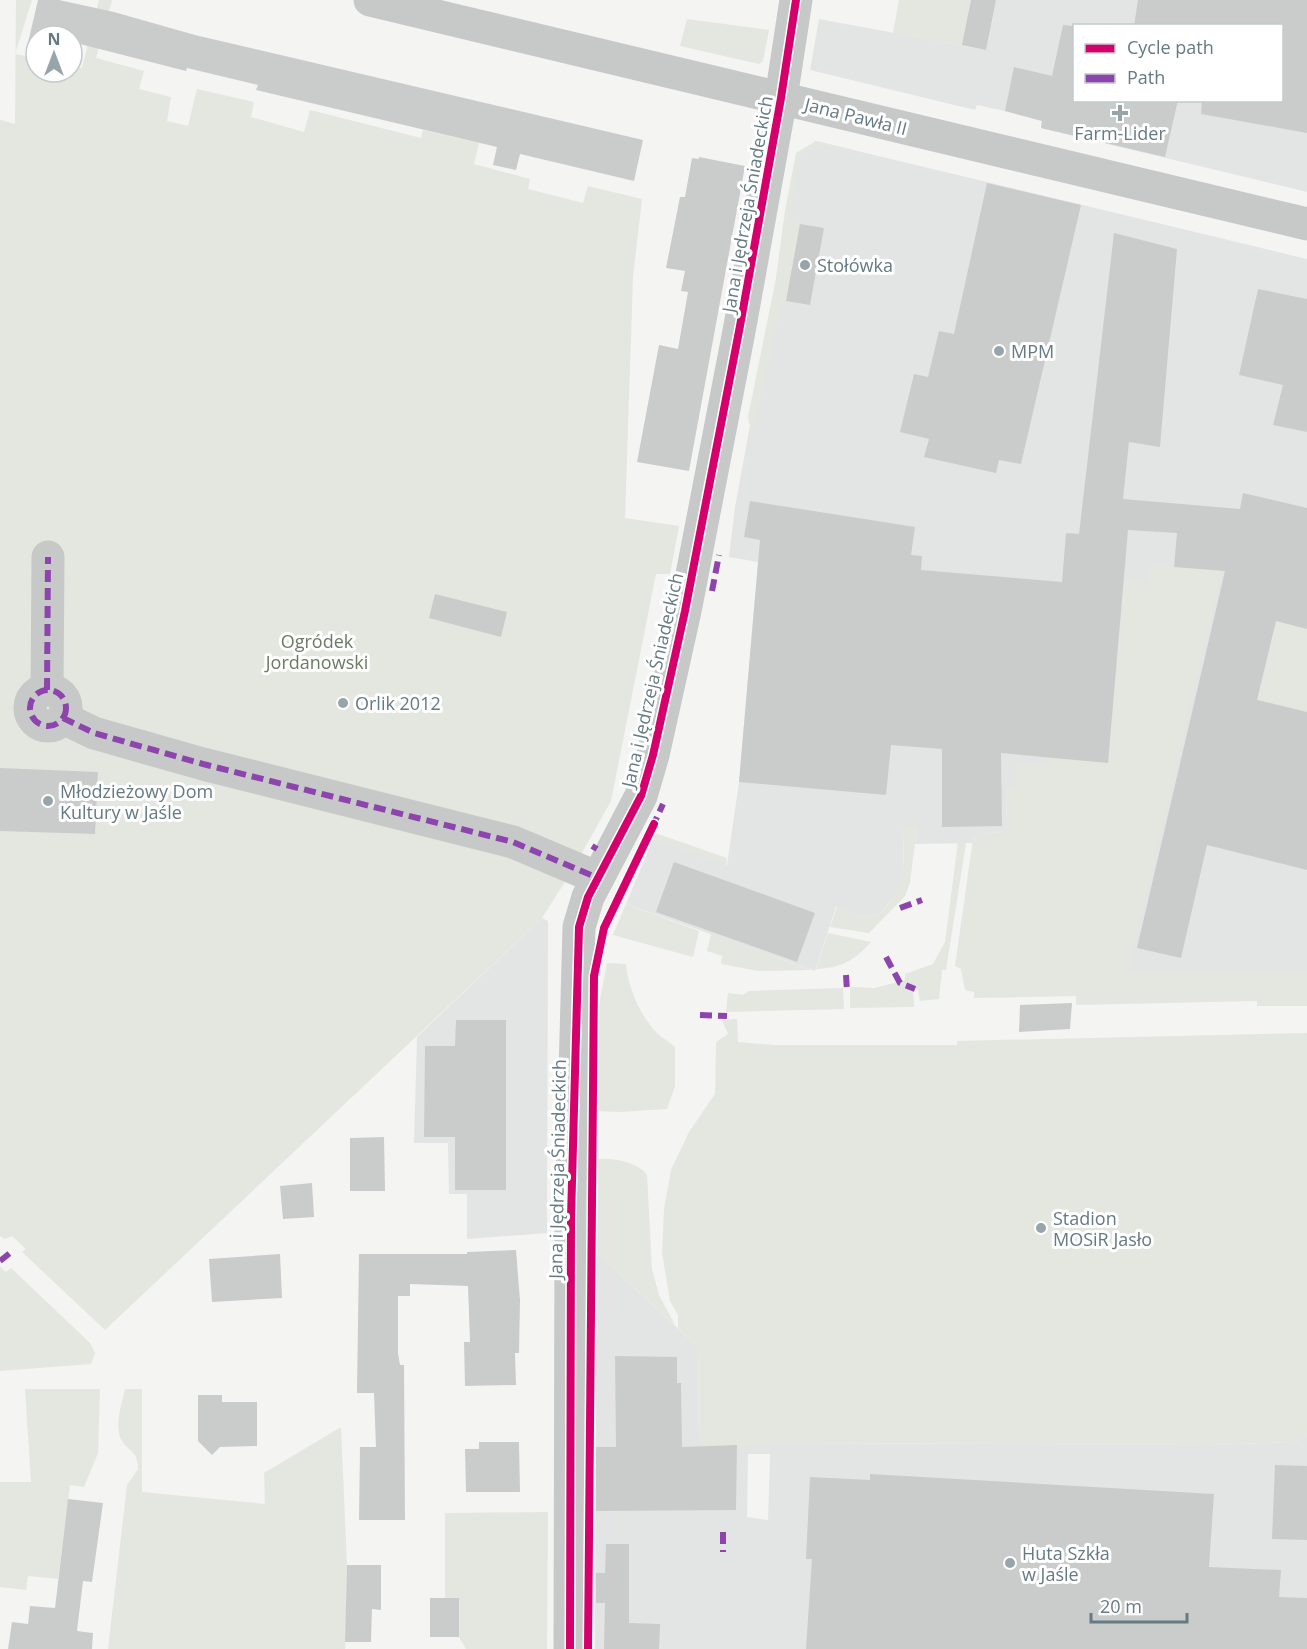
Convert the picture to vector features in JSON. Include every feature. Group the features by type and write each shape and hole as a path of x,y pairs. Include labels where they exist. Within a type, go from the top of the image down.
{"street":[{"name":"Jana Pawła II","path":"370,0 1307,224"},
{"name":"Jana i Jędrzeja Śniadeckich","path":"570,1649 571,1218 576,965 581,917 598,878 641,796 653,755 685,611 781,98 796,0"},
{"path":"48,557 47,690 36,694 32,699 30,712 37,722 48,726 63,718 94,734 513,842 598,878"}],"shaded area":[{"path":"996,0 1307,0 1307,192 1041,128 1042,121 1005,111 977,105 975,110 810,70 819,19 986,50"},
{"path":"816,141 1307,259 1307,973 1128,975 1135,763 1017,763 1016,787 1006,788 1007,826 1001,832 983,833 973,839 973,843 915,844 917,826 903,826 903,879 899,890 880,914 860,916 836,907 815,971 626,904 653,839 727,865 739,782 758,562 729,557 735,507 799,157 801,152"},
{"path":"542,918 548,921 547,1233 467,1239 467,1194 449,1194 448,1143 414,1143 417,1037"},
{"path":"596,1252 698,1347 699,1446 775,1446 775,1443 1209,1445 1295,1442 1307,1436 1307,1649 595,1649","holes":["748,1454 770,1454 768,1520 747,1517"]}],"green space":[{"path":"16,0 32,0 24,24 16,52"},
{"name":"Ogródek Jordanowski","path":"99,0 112,0 96,58 144,71 139,89 171,97 167,121 188,126 197,89 254,102 251,117 304,132 310,110 421,138 423,130 479,143 474,164 530,179 528,189 583,203 588,186 642,199 633,277 625,518 679,526 670,574 656,574 611,801 573,869 542,918 105,1330 22,1252 26,1249 12,1236 5,1239 0,1236 0,120 15,124 16,54 24,56 24,84 84,84 84,60"},
{"path":"899,0 996,0 986,50 893,33"},
{"path":"687,19 769,30 763,61 759,64 680,46"},
{"path":"816,141 853,150 853,152 818,145 801,155 789,220 800,224 786,301 781,304 755,426 749,424 748,417 776,278 796,153"},
{"path":"1208,506 1237,508 1128,974 1307,973 1307,1006 1257,1006 1257,1001 1076,1005 1076,996 974,998 974,992 965,990 961,969 955,966 973,839 983,833 1001,832 1007,826 1006,787 1016,787 1016,763 1049,763 1050,756 1108,763 1124,581 1148,583 1150,565 1203,569"},
{"path":"1276,621 1307,629 1307,712 1257,700"},
{"path":"903,826 917,826 910,883 905,896 869,933 830,927 837,907 860,916 880,914 889,903 896,893 902,873"},
{"path":"655,833 727,858 726,866 653,839"},
{"path":"958,842 966,843 946,970 942,970 939,999 920,1001 918,990 913,989 914,1007 850,1008 850,987 875,988 905,980 905,974 933,964 945,942"},
{"path":"626,904 699,931 693,957 613,935"},
{"path":"828,933 871,942 847,962 816,969"},
{"path":"711,934 811,970 758,971 721,964 722,956 707,951"},
{"path":"607,963 626,964 632,992 645,1018 658,1034 675,1047 675,1086 667,1109 597,1111 597,1015"},
{"path":"843,988 844,1009 726,1012 728,993 743,995 749,991"},
{"name":"Stadion MOSiR Jasło","path":"737,1019 738,1042 774,1045 957,1045 957,1041 1307,1033 1307,1436 1295,1442 1209,1445 776,1443 775,1446 699,1446 698,1347 678,1328 678,1315 670,1301 662,1253 664,1209 671,1170 689,1132 715,1094 716,1042 728,1034 722,1020"},
{"path":"598,1159 625,1162 638,1167 647,1175 652,1269 659,1295 675,1325 596,1252"},
{"path":"0,1267 6,1272 11,1268 90,1343 95,1353 91,1364 0,1371"},
{"path":"25,1389 100,1389 98,1453 84,1487 70,1485 58,1579 28,1576 26,1590 0,1587 0,1482 31,1482"},
{"path":"125,1389 142,1389 142,1492 265,1504 264,1473 341,1427 347,1565 345,1649 108,1649 127,1485 138,1469 136,1457 122,1442 118,1426"},
{"path":"548,1512 547,1649 466,1649 459,1637 459,1598 445,1598 445,1513"}],"building":[{"path":"38,0 59,0 114,12 195,35 643,140 634,181 520,154 516,170 493,165 497,147 256,90 258,85 187,68 186,71 84,45 84,24 32,24"},
{"path":"971,0 996,0 986,50 962,45"},
{"path":"1138,0 1307,0 1307,133 1201,114 1202,102 1283,102 1283,24 1134,24"},
{"path":"1063,25 1073,26 1073,102 1178,102 1165,157 1041,128 1042,121 1005,111 1014,67 1052,76"},
{"path":"699,157 745,166 689,471 637,462 659,345 678,349 688,292 681,291 685,271 666,268 680,197 685,197 692,158 699,159"},
{"name":"MPM","path":"987,183 1081,205 1021,464 999,460 996,473 924,457 929,439 900,432 914,374 928,377 939,331 954,334"},
{"name":"Stołówka","path":"800,224 824,228 810,305 786,301"},
{"path":"1114,233 1177,249 1160,447 1129,442 1123,499 1240,509 1243,493 1307,508 1307,629 1276,621 1257,700 1307,712 1307,870 1207,845 1181,958 1137,948 1225,571 1174,567 1177,533 1128,530 1108,763 1001,753 1002,826 942,827 942,749 891,745 886,795 739,782 760,540 744,537 750,501 915,527 911,555 922,556 921,570 1062,582 1066,533 1079,534"},
{"path":"1258,289 1307,299 1307,432 1273,425 1283,385 1239,375"},
{"path":"435,594 507,612 501,637 429,618"},
{"name":"Młodzieżowy Dom Kultury w Jaśle","path":"0,768 98,772 95,834 0,831"},
{"path":"674,862 815,913 797,962 656,912"},
{"path":"1072,1003 1070,1029 1019,1032 1020,1005"},
{"path":"456,1020 506,1020 506,1190 455,1190 455,1137 424,1137 425,1046 455,1046"},
{"path":"384,1137 385,1191 350,1191 350,1138"},
{"path":"312,1183 314,1217 283,1219 280,1186"},
{"path":"516,1250 520,1300 519,1353 515,1353 516,1385 465,1386 464,1342 470,1342 468,1286 410,1284 410,1296 398,1296 398,1353 400,1365 404,1365 405,1520 359,1520 360,1447 376,1447 374,1393 357,1393 359,1254 467,1254 467,1252"},
{"path":"280,1254 282,1298 212,1302 209,1259"},
{"path":"615,1356 677,1357 677,1383 681,1383 682,1447 737,1445 736,1510 596,1511 596,1447 616,1447"},
{"path":"198,1395 222,1395 222,1402 257,1402 257,1446 220,1447 212,1455 198,1441"},
{"path":"479,1442 519,1442 520,1492 466,1492 465,1449 479,1449"},
{"path":"1275,1465 1307,1466 1307,1540 1272,1539"},
{"name":"Huta Szkła w Jaśle","path":"870,1474 1214,1494 1209,1567 1281,1570 1279,1597 1307,1598 1307,1649 806,1649 812,1559 806,1559 810,1477 870,1480"},
{"path":"68,1499 103,1503 92,1582 83,1581 77,1631 93,1633 92,1649 8,1649 12,1622 28,1624 30,1606 55,1608"},
{"path":"606,1544 629,1544 629,1623 660,1624 659,1649 604,1649 605,1603 596,1603 596,1573 605,1573"},
{"path":"347,1565 381,1565 381,1610 372,1609 371,1642 345,1642"},
{"path":"430,1598 459,1598 459,1637 430,1637"}],"marked path":[{"path":"712,591 719,555"},
{"path":"47,690 48,557"},
{"path":"48,690 61,695 66,708 61,721 48,726 35,721 30,708 35,695 48,690"},
{"path":"63,718 94,733 203,764 513,842 598,878"},
{"path":"652,828 663,804"},
{"path":"592,846 597,849"},
{"path":"900,908 922,900"},
{"path":"886,957 900,983 915,989"},
{"path":"846,975 847,991"},
{"path":"700,1015 727,1016"},
{"path":"0,1261 10,1253"},
{"path":"723,1532 723,1552"}],"cycle path":[{"path":"570,1649 571,1218 579,927 588,897 641,796 653,755 685,611 740,326 781,98 796,0"},
{"path":"588,1649 594,976 604,928 654,824"}],"place":[{"name":"Farm-Lider","path":"1120,113"},
{"name":"Stołówka","path":"805,265"},
{"name":"MPM","path":"999,351"},
{"name":"Orlik 2012","path":"343,703"},
{"name":"Młodzieżowy Dom Kultury w Jaśle","path":"48,801"},
{"name":"Stadion MOSiR Jasło","path":"1041,1228"},
{"name":"Huta Szkła w Jaśle","path":"1010,1563"}]}
